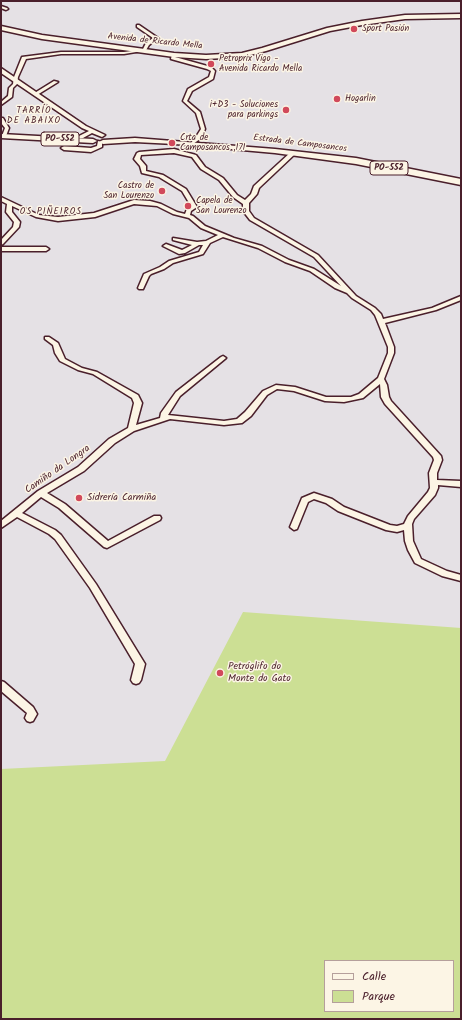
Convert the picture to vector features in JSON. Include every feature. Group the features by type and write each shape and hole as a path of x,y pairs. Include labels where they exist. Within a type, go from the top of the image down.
{"main road":[{"name":"Avenida de Ricardo Mella","path":"1,28 32,36 174,55 206,57 242,55 358,23 415,16 461,16"},
{"name":"Avenida de Ricardo Mella","path":"334,29 386,20"},
{"name":"Estrada de Camposancos","path":"3,137 81,137 193,143 275,151 294,151 356,161 461,182"},
{"name":"Estrada de Camposancos","path":"27,137 98,138"}],"street":[{"path":"1,7 6,9"},
{"path":"1,104 10,97 11,88 16,84 15,80 22,59 61,53 112,53 142,51 147,44 156,38 138,26"},
{"path":"174,55 173,58 209,68 213,71 211,78 188,93 185,101 198,112 203,129 193,143"},
{"path":"1,70 98,138 99,147 91,150 64,148"},
{"path":"35,94 56,82"},
{"path":"1,119 7,128 3,137"},
{"path":"84,127 98,138"},
{"path":"174,151 175,142"},
{"name":"Camiño da Longra","path":"1,525 41,493 81,469 112,441 131,429 163,419 178,418 232,423 243,419 265,393 276,387 295,389 325,399 344,400 361,396 381,379 389,359 391,347 381,322 373,309 354,297 311,252 296,245 248,215 246,211 246,203 234,196 215,175 203,168 194,156 174,151 139,154 136,157 143,166 144,172 161,176 184,190 194,207 189,210 187,215"},
{"path":"246,203 254,194 256,187 294,151"},
{"path":"1,199 38,216 58,219 82,218 134,202 159,205 175,213 187,215 203,227 260,247 287,261 312,270 337,286 350,292"},
{"path":"1,243 16,227 17,222 9,212 10,203"},
{"path":"166,246 180,252 186,251 197,244 208,242 223,235"},
{"path":"175,239 197,244"},
{"path":"141,288 146,275 171,262 201,253 208,242"},
{"path":"1,249 46,248"},
{"path":"381,322 434,309 461,298"},
{"path":"47,338 56,344 58,353 62,360 80,369 95,374 135,397 138,403 131,429"},
{"path":"163,419 165,413 178,394 224,358"},
{"path":"381,379 384,385 385,397 388,402 438,460 433,472 434,488 432,493 411,518 407,526 409,541 418,561 444,574 461,578"},
{"path":"433,482 461,484"},
{"path":"41,493 62,506 108,545 157,518"},
{"path":"294,527 305,500 314,496 329,501 341,509 389,528 397,529 407,526"},
{"path":"16,513 52,532 93,586 140,664 136,680"},
{"path":"1,685 30,710 32,714 30,718"}],"green space":[{"path":"243,612 461,628 461,1019 1,1019 1,769 165,761"}],"place":[{"name":"Sport Pasión","path":"354,29"},
{"name":"Petroprix Vigo - Avenida Ricardo Mella","path":"211,64"},
{"name":"Hogarlin","path":"337,99"},
{"name":"i+D3 - Soluciones para parkings","path":"286,110"},
{"name":"Crta de Camposancos ,171","path":"172,143"},
{"name":"Castro de San Lourenzo","path":"162,191"},
{"name":"Capela de San Lourenzo","path":"188,206"},
{"name":"Sidrería Carmiña","path":"79,498"},
{"name":"Petróglifo do Monte do Gato","path":"220,673"}],"district":[{"name":"TARRÍO DE ABAIXO","path":"34,116"},
{"name":"OS PIÑEIROS","path":"51,212"}]}
